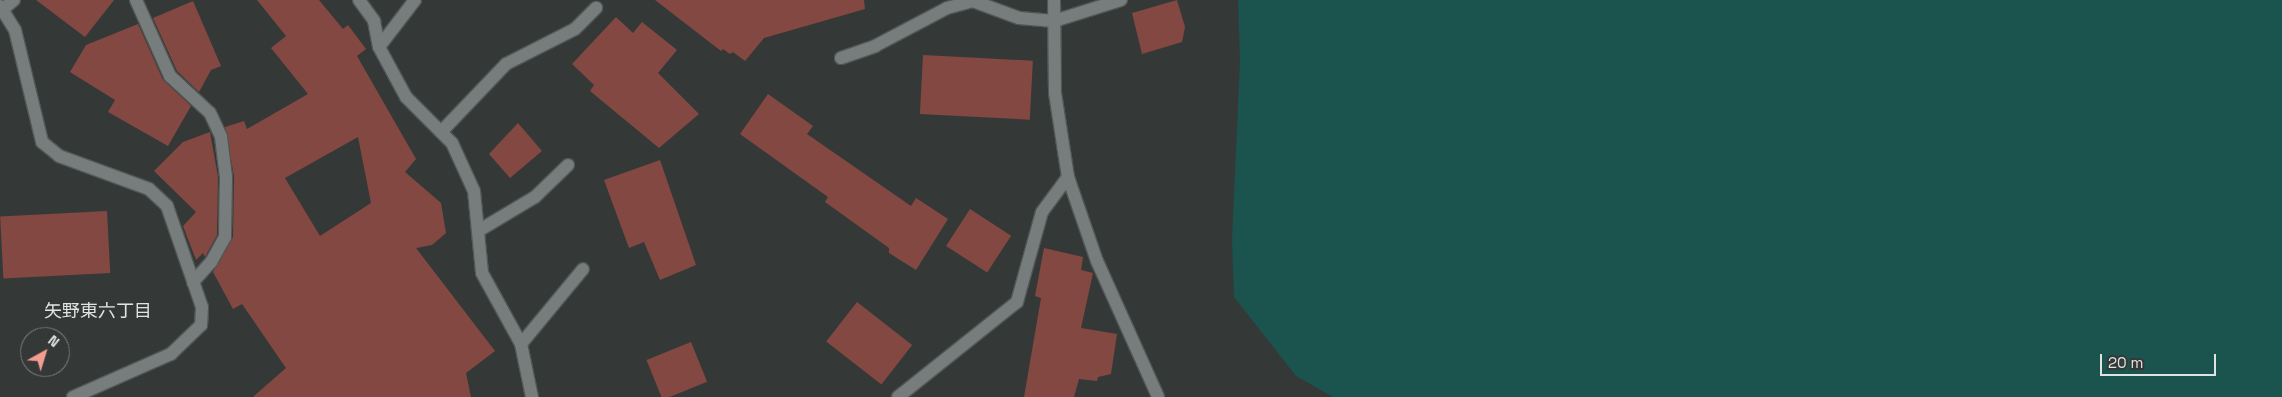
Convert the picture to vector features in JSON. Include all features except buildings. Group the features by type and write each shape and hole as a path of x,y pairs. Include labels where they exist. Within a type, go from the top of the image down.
{"street":[{"path":"14,0 1,7 15,30 42,142 59,156 149,189 167,206 202,307 201,325 188,341 172,354 73,397"},
{"path":"136,0 170,76 210,113 221,138 226,177 225,238 211,262 193,282"},
{"path":"359,0 374,21 379,47 406,97 452,143 474,191 482,273 520,344 532,397"},
{"path":"379,47 415,0"},
{"path":"1054,0 1055,93 1068,177 1097,261 1158,397"},
{"path":"841,58 875,46 947,8 973,2 1019,18 1054,21 1121,0"},
{"path":"441,132 506,64 575,29 596,8"},
{"path":"478,231 535,197 568,165"},
{"path":"898,397 1017,302 1042,212 1068,177"},
{"path":"520,344 583,269"}],"shaded area":[{"path":"1238,0 2282,0 2282,397 1333,397 1296,376 1234,297 1232,240 1240,61"}],"district":[{"name":"矢野東六丁目","path":"98,311"}]}
